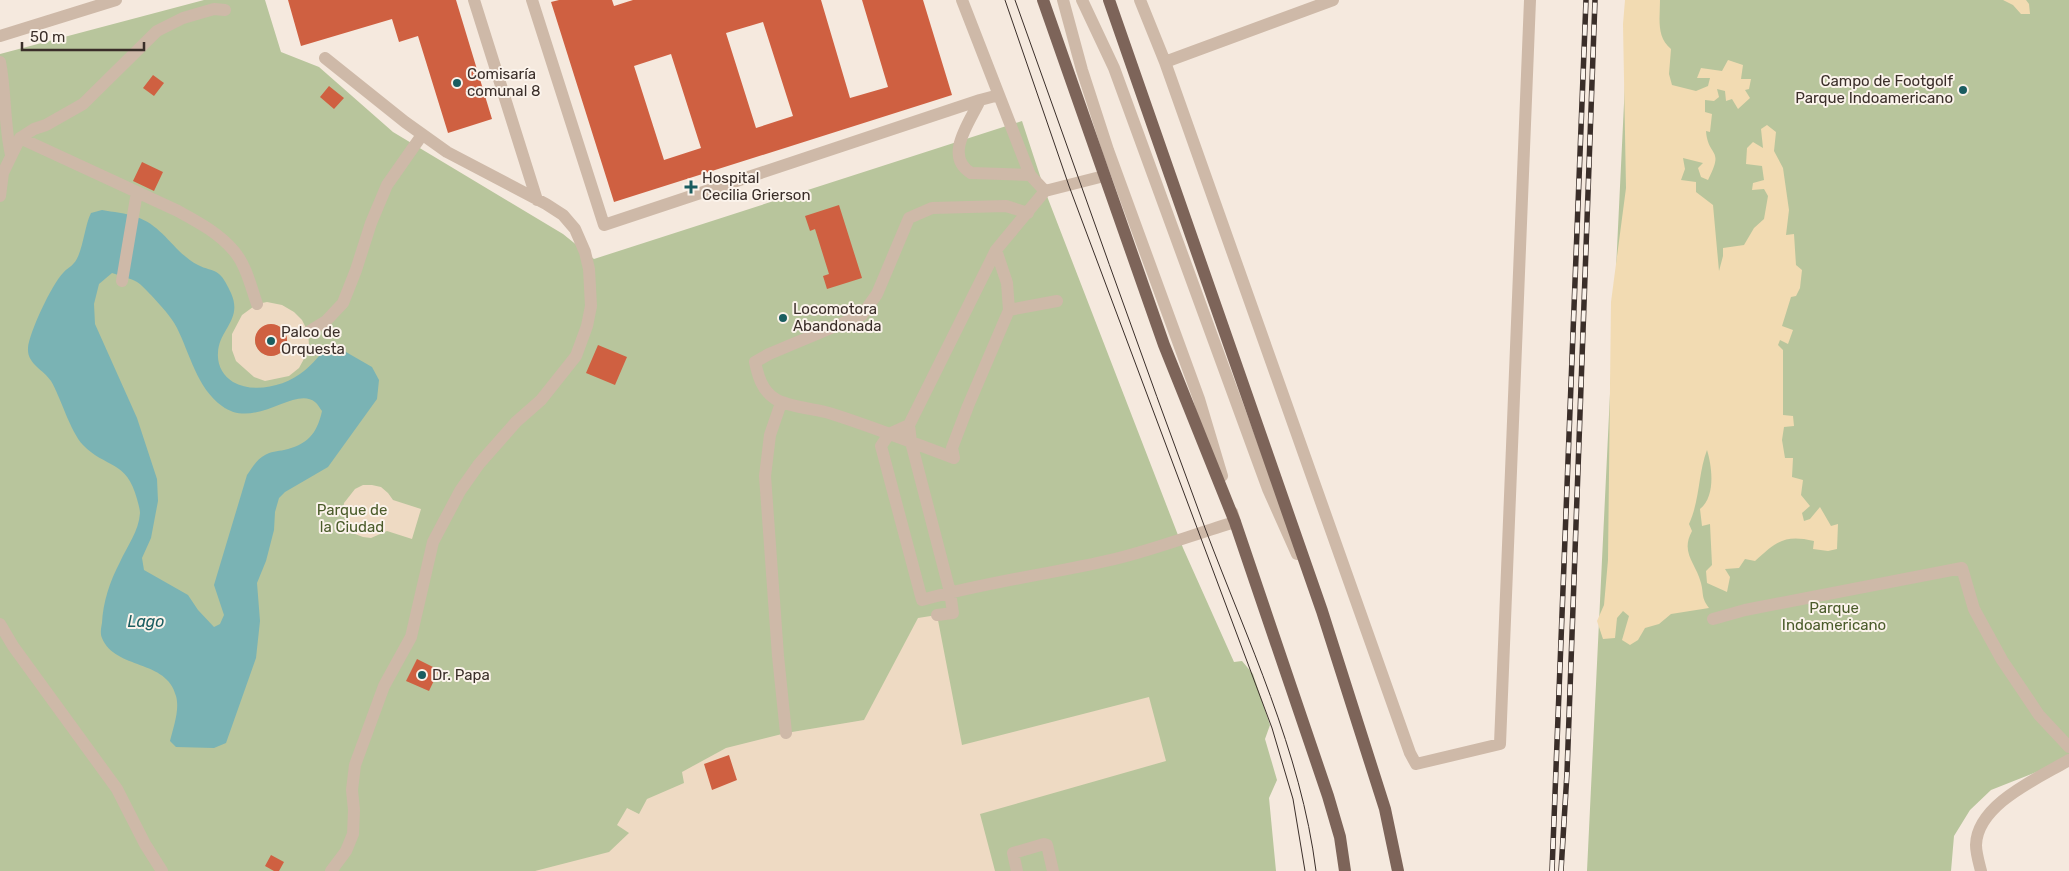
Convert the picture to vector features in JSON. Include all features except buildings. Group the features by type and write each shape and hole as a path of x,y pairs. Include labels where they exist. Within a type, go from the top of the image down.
{"main road":[{"path":"1042,0 1164,345 1235,522 1328,796 1340,837 1345,871"},
{"path":"1109,0 1322,611 1386,809 1398,871"}],"street":[{"path":"0,36 116,0"},
{"path":"474,0 537,200"},
{"path":"532,0 604,225 999,95"},
{"path":"962,0 1030,175 1045,191"},
{"path":"909,425 889,434 881,446 922,600 950,592 1115,559 1235,522 1199,399 1087,88 1063,0"},
{"path":"1082,0 1114,68 1268,489 1322,611"},
{"path":"1140,0 1165,62 1369,641 1410,753 1416,764 1500,744 1530,0"},
{"path":"1165,62 1333,0"},
{"path":"0,196 3,173 20,138 83,104 158,31 192,15 214,9 224,10"},
{"path":"325,58 422,135 469,164 564,215 579,236 589,269 590,306 588,326 576,356 541,400 516,422 483,458 460,491 433,542 411,637 384,686 355,765 352,790 354,810 353,834 346,851 331,871"},
{"path":"0,62 4,90 6,131 11,155"},
{"path":"980,100 958,148 958,158 964,168 971,173 1030,175"},
{"path":"308,332 326,321 344,303 371,223 387,185 422,135"},
{"path":"20,138 185,215 221,238 235,252 248,276 257,304"},
{"path":"937,615 954,613 911,442 909,425 996,250 1045,191 1104,176"},
{"path":"122,281 137,192"},
{"path":"996,250 1007,283 1009,310 952,448 954,458 828,413 781,403 773,398 764,388 757,374 756,362 769,354 862,315 877,294 910,218 932,208 1006,206 1028,213"},
{"path":"1009,310 1057,301"},
{"path":"781,403 770,435 765,476 778,656 786,733"},
{"path":"1713,618 1744,610 1962,568 1974,609 2002,660 2039,715 2069,747"},
{"path":"0,624 13,646 117,789 145,844 162,871"},
{"path":"1981,871 1976,844 1982,824 1998,805 2018,790 2069,760"},
{"path":"1017,871 1013,854 1044,844 1047,845 1054,871"}],"green space":[{"name":"Parque de la Ciudad","path":"204,0 265,0 281,52 319,67 393,132 563,234 594,259 1022,121 1045,191 1183,548 1234,662 1242,661 1253,674 1270,725 1265,739 1277,780 1269,798 1276,871 0,871 0,54"},
{"name":"Parque Indoamericano","path":"1629,0 2069,0 2069,759 1991,790 1970,810 1954,836 1951,871 1587,871"}],"sand":[{"path":"1625,0 1660,0 1661,33 1666,44 1671,49 1669,74 1672,85 1696,91 1708,86 1710,78 1697,78 1701,68 1722,71 1728,60 1743,65 1741,79 1751,79 1749,89 1745,90 1750,98 1738,109 1732,99 1726,101 1725,91 1717,89 1719,97 1714,101 1705,100 1705,112 1712,114 1710,132 1706,131 1707,140 1715,157 1713,170 1708,180 1701,177 1698,168 1703,163 1683,158 1685,169 1681,180 1696,182 1696,192 1713,205 1719,271 1723,248 1744,245 1754,228 1764,219 1768,196 1764,189 1752,190 1753,183 1764,180 1762,166 1746,164 1747,148 1753,142 1763,148 1761,129 1767,125 1776,132 1774,151 1783,168 1789,210 1786,235 1794,234 1796,265 1802,270 1800,288 1796,296 1791,297 1782,326 1793,330 1788,344 1780,340 1778,345 1783,350 1783,415 1793,416 1794,426 1784,427 1782,440 1785,458 1793,458 1792,477 1803,480 1801,495 1810,506 1802,513 1804,521 1810,519 1820,507 1831,526 1838,524 1837,549 1828,551 1813,549 1814,541 1795,538 1788,539 1775,544 1755,561 1745,559 1739,568 1725,569 1730,577 1727,592 1707,583 1706,571 1712,565 1710,524 1702,526 1700,509 1709,497 1711,489 1711,472 1707,450 1693,515 1689,524 1692,531 1688,552 1699,576 1704,598 1709,608 1671,614 1659,624 1645,628 1638,640 1630,645 1622,640 1629,616 1623,611 1617,618 1615,638 1603,639 1597,621 1604,605 1608,560 1611,302 1626,188 1623,24"},
{"path":"2003,0 2026,0 2029,4 2030,14 2021,14 2013,5"}],"shaded area":[{"name":"Palco de Orquesta","path":"267,302 282,305 294,312 302,320 308,332 309,345 305,357 299,368 289,376 265,381 254,377 236,361 232,350 232,334 242,315 257,304","holes":["268,325 278,326 282,329 287,339 281,353 271,356 261,353 255,344 259,330"]},
{"path":"363,485 381,487 393,500 421,509 412,539 387,531 371,538 363,537 355,534 349,528 343,512 344,503 355,489"},
{"path":"937,615 962,745 1149,697 1166,761 980,814 995,871 535,871 609,852 629,833 617,825 627,808 639,814 647,799 684,783 682,772 726,748 786,733 864,720 918,618"}],"water":[{"name":"Lago","path":"102,210 128,214 145,221 154,226 190,260 221,276 231,293 234,310 219,345 218,357 221,370 233,382 241,386 260,388 288,381 304,371 328,347 339,348 372,367 379,380 377,399 328,467 285,492 279,498 275,512 274,530 266,561 257,583 260,621 256,658 226,743 214,748 176,747 170,741 177,707 176,696 171,684 152,670 118,655 109,648 102,638 104,607 110,584 137,526 140,513 139,506 133,486 127,477 114,466 91,452 78,439 51,381 28,354 32,332 53,287 77,259 91,213","holes":["112,273 139,283 169,315 177,328 200,380 213,399 222,406 235,412 248,414 297,399 307,398 316,403 322,411 314,432 305,442 292,448 265,455 257,461 247,475 214,585 224,615 220,624 214,627 198,610 188,595 144,570 142,558 151,538 158,501 157,479 137,418 95,324 94,304 99,284"]}],"tram line":[{"path":"1005,0 1069,186 1272,728 1293,799 1305,871"},
{"path":"1015,0 1205,528 1271,696 1298,783 1309,826 1316,871"}],"railway":[{"path":"1552,871 1586,0"},
{"path":"1561,871 1567,773 1595,0"}],"place":[{"name":"Comisaría comunal 8","path":"457,83"},
{"name":"Campo de Footgolf Parque Indoamericano","path":"1963,90"},
{"name":"Hospital Cecilia Grierson","path":"691,187"},
{"name":"Locomotora Abandonada","path":"783,318"},
{"name":"Palco de Orquesta","path":"271,341"},
{"name":"Dr. Papa","path":"422,675"}]}
